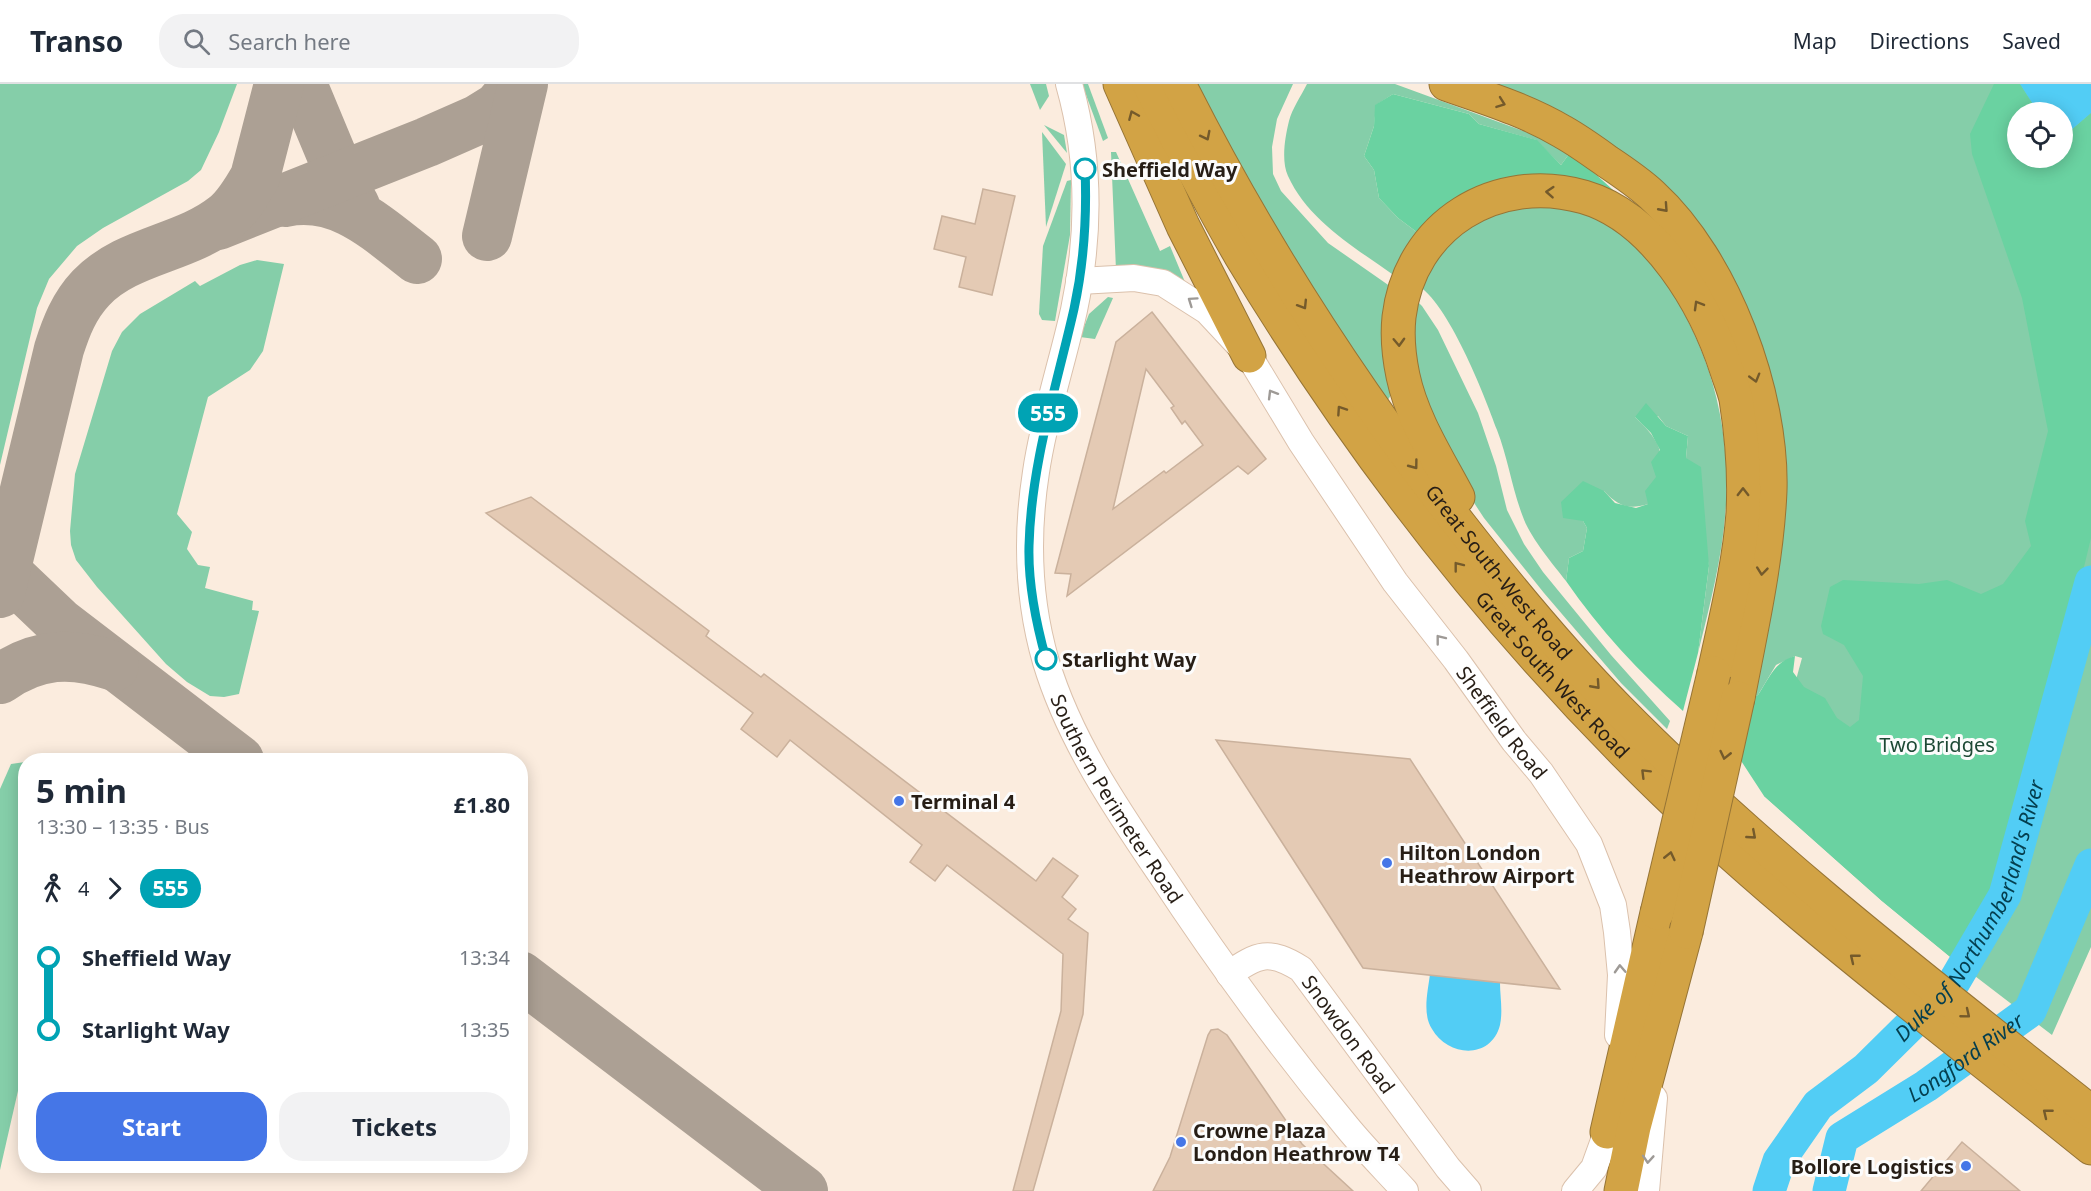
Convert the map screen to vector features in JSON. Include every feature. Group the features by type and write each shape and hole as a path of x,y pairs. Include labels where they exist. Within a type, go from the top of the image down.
{"highway":[{"path":"1120,84 1184,226 1249,356"},
{"name":"Great South West Road","path":"1149,84 1189,163 1240,254 1296,343 1355,431 1481,597 1651,779 1721,845 1832,940 1910,986 2017,1071 2091,1148"},
{"name":"Great South-West Road","path":"1179,84 1229,180 1318,329 1377,417 1502,579 1616,707 1740,824 1863,931 1910,986"},
{"path":"1446,84 1504,104 1565,132 1652,194 1677,223 1705,263 1730,311 1746,346 1757,383 1768,441 1770,491 1761,580 1738,698 1686,932 1634,1127 1621,1191"},
{"path":"1502,579 1428,440 1414,408 1404,378 1399,349 1399,317 1406,285 1418,262 1431,241 1461,212 1482,202 1520,191 1564,193 1586,198 1631,222 1660,250 1682,278 1719,346 1736,396 1743,452 1743,513 1714,674 1607,1132"},
{"name":"Great South West Road","path":"2017,1071 2091,1112"}],"street":[{"name":"Southern Perimeter Road","path":"1070,84 1085,162 1084,244 1079,281 1036,472 1029,549 1036,619 1047,663 1057,693 1093,768 1152,861 1229,974 1348,1128 1405,1191"},
{"path":"1079,281 1134,278 1163,283 1207,311 1249,356"},
{"name":"Sheffield Road","path":"1249,356 1301,442 1395,582 1456,660 1514,741 1541,773 1589,844 1613,905 1621,975 1618,1050 1607,1132 1594,1168 1575,1191"},
{"name":"Snowdon Road","path":"1229,974 1252,958 1264,956 1288,961 1301,969 1448,1168 1468,1191"},
{"path":"1646,1191 1650,1124 1664,1017"}],"green space":[{"path":"0,84 237,84 219,132 201,170 188,181 103,228 77,246 49,279 37,308 0,465"},
{"path":"1030,84 1046,84 1049,96 1040,110"},
{"path":"1082,84 1088,84 1108,138 1103,141"},
{"path":"1187,84 1293,84 1277,119 1272,147 1273,174 1281,191 1328,243 1394,289 1394,390 1386,403 1381,403"},
{"path":"1307,84 1395,84 1537,136 1569,154 1561,165 1536,140 1479,124 1469,114 1393,94 1376,105 1374,126 1364,156 1374,170 1379,198 1398,218 1422,236 1397,275 1392,274 1348,243 1320,219 1307,206 1288,176 1284,156 1285,141 1292,112"},
{"name":"Two Bridges","path":"1460,84 2091,84 2091,947 2052,1035 1882,901 1764,796 1802,658 1795,656 1776,665 1758,695 1755,696 1765,585 1673,210"},
{"path":"1994,84 2020,84 2032,102 2007,102 2007,168 2073,168 2073,128 2091,113 2091,538 2025,811 1997,886 1954,960 1882,901 1764,796 1734,750 1755,696 1758,695 1777,666 1795,656 1793,672 1804,687 1825,698 1837,718 1850,727 1859,720 1863,676 1844,645 1823,634 1821,626 1830,587 1843,580 1919,584 1947,580 1981,594 2003,584 2031,546 2025,521 2048,431 2022,298 1972,154 1970,134"},
{"path":"1393,94 1469,114 1479,124 1537,140 1561,165 1569,154 1592,171 1652,225 1573,188 1422,236 1398,218 1379,198 1374,170 1364,156 1374,126 1375,105"},
{"path":"1044,125 1064,135 1067,153"},
{"path":"1042,132 1066,164 1046,227"},
{"path":"1111,152 1116,152 1160,251 1170,246 1190,294 1116,270"},
{"path":"1071,180 1070,235 1055,321 1042,320 1039,314 1043,246 1067,181"},
{"path":"1555,204 1610,225 1644,256 1674,296 1689,323 1712,381 1724,442 1727,474 1726,505 1719,561 1698,653 1709,566 1686,458 1688,436 1666,426 1658,416 1635,417 1654,439 1660,454 1648,504 1635,507 1624,505 1604,491 1583,521 1587,528 1583,551 1569,558 1566,581 1526,525 1501,441 1464,350 1440,309 1416,284 1443,243 1495,210"},
{"path":"257,260 284,264 263,351 250,370 208,397 177,514 192,532 187,549 198,565 210,567 205,588 253,601 252,610 259,611 239,694 224,697 210,696 187,682 166,664 76,560 71,545 70,531 75,474 112,351 122,332 140,314 195,281 200,286 240,265"},
{"path":"1411,295 1422,306 1438,330 1478,413 1496,466 1507,510 1524,544 1543,572 1611,655 1670,721 1667,729 1621,683 1544,593 1484,518 1434,442 1420,414"},
{"path":"1108,297 1113,298 1095,339 1080,337 1089,314"},
{"path":"1646,403 1666,426 1688,436 1686,458 1701,467 1709,566 1698,653 1683,711 1620,649 1566,581 1569,558 1583,551 1587,528 1583,521 1563,518 1561,502 1583,481 1604,491 1615,503 1636,508 1648,504 1645,491 1656,477 1651,462 1660,450 1651,433 1635,417"},
{"path":"18,763 18,1091 0,1170 0,789 11,764"}],"water":[{"path":"2020,84 2091,84 2091,113 2073,128 2073,102 2032,102"},
{"path":"1430,974 1500,983 1500,1025 1488,1044 1469,1051 1448,1045 1439,1038 1432,1029 1427,1016 1426,1002"}],"building":[{"path":"983,189 1015,196 992,295 959,287 966,257 934,249 942,216 975,224"},
{"path":"1152,312 1266,459 1248,474 1238,466 1067,596 1071,574 1055,573 1116,342","holes":["1146,369 1174,406 1171,408 1182,424 1185,421 1203,445 1113,509"]},
{"name":"Terminal 4","path":"531,497 709,631 706,636 761,677 764,674 1036,881 1053,858 1078,876 1062,897 1076,909 1068,919 1088,933 1083,1014 1033,1191 1013,1191 1061,1011 1063,954 947,865 935,881 910,862 922,845 790,740 777,757 741,729 753,713 486,513"},
{"name":"Hilton London Heathrow Airport","path":"1216,740 1410,759 1560,989 1363,968"},
{"path":"1218,1029 1227,1035 1302,1144 1353,1191 1153,1191 1170,1157 1208,1035 1211,1030"},
{"name":"Bollore Logistics","path":"1962,1142 2020,1191 1921,1191"}],"waterway":[{"name":"Duke of Northumberland's River","path":"1769,1191 1779,1161 1818,1105 1866,1069 1954,982 2005,895 2091,582"},
{"name":"Longford River","path":"1829,1191 1842,1138 1926,1086 2030,1011 2091,865"}],"taxiway":[{"path":"0,593 59,349 75,309 91,288 105,275 139,257 209,228 234,208 255,177 279,84"},
{"path":"302,84 355,206"},
{"path":"218,225 477,120 498,107 517,84"},
{"path":"487,236 523,84"},
{"path":"285,202 305,200 340,207 372,224 417,259"},
{"path":"0,566 60,623 230,753"},
{"path":"0,679 27,664 55,657 83,658 114,666"},
{"path":"528,982 803,1191"}],"bus line":[{"name":"555","path":"1046,659 1033,597 1029,549 1031,514 1043,435 1079,281 1084,244 1085,169"}],"place":[{"name":"Sheffield Way","path":"1085,169"},
{"name":"Starlight Way","path":"1046,659"},
{"name":"Terminal 4","path":"899,801"},
{"name":"Hilton London Heathrow Airport","path":"1387,863"},
{"name":"Crowne Plaza London Heathrow T4","path":"1181,1142"},
{"name":"Bollore Logistics","path":"1966,1166"}]}
